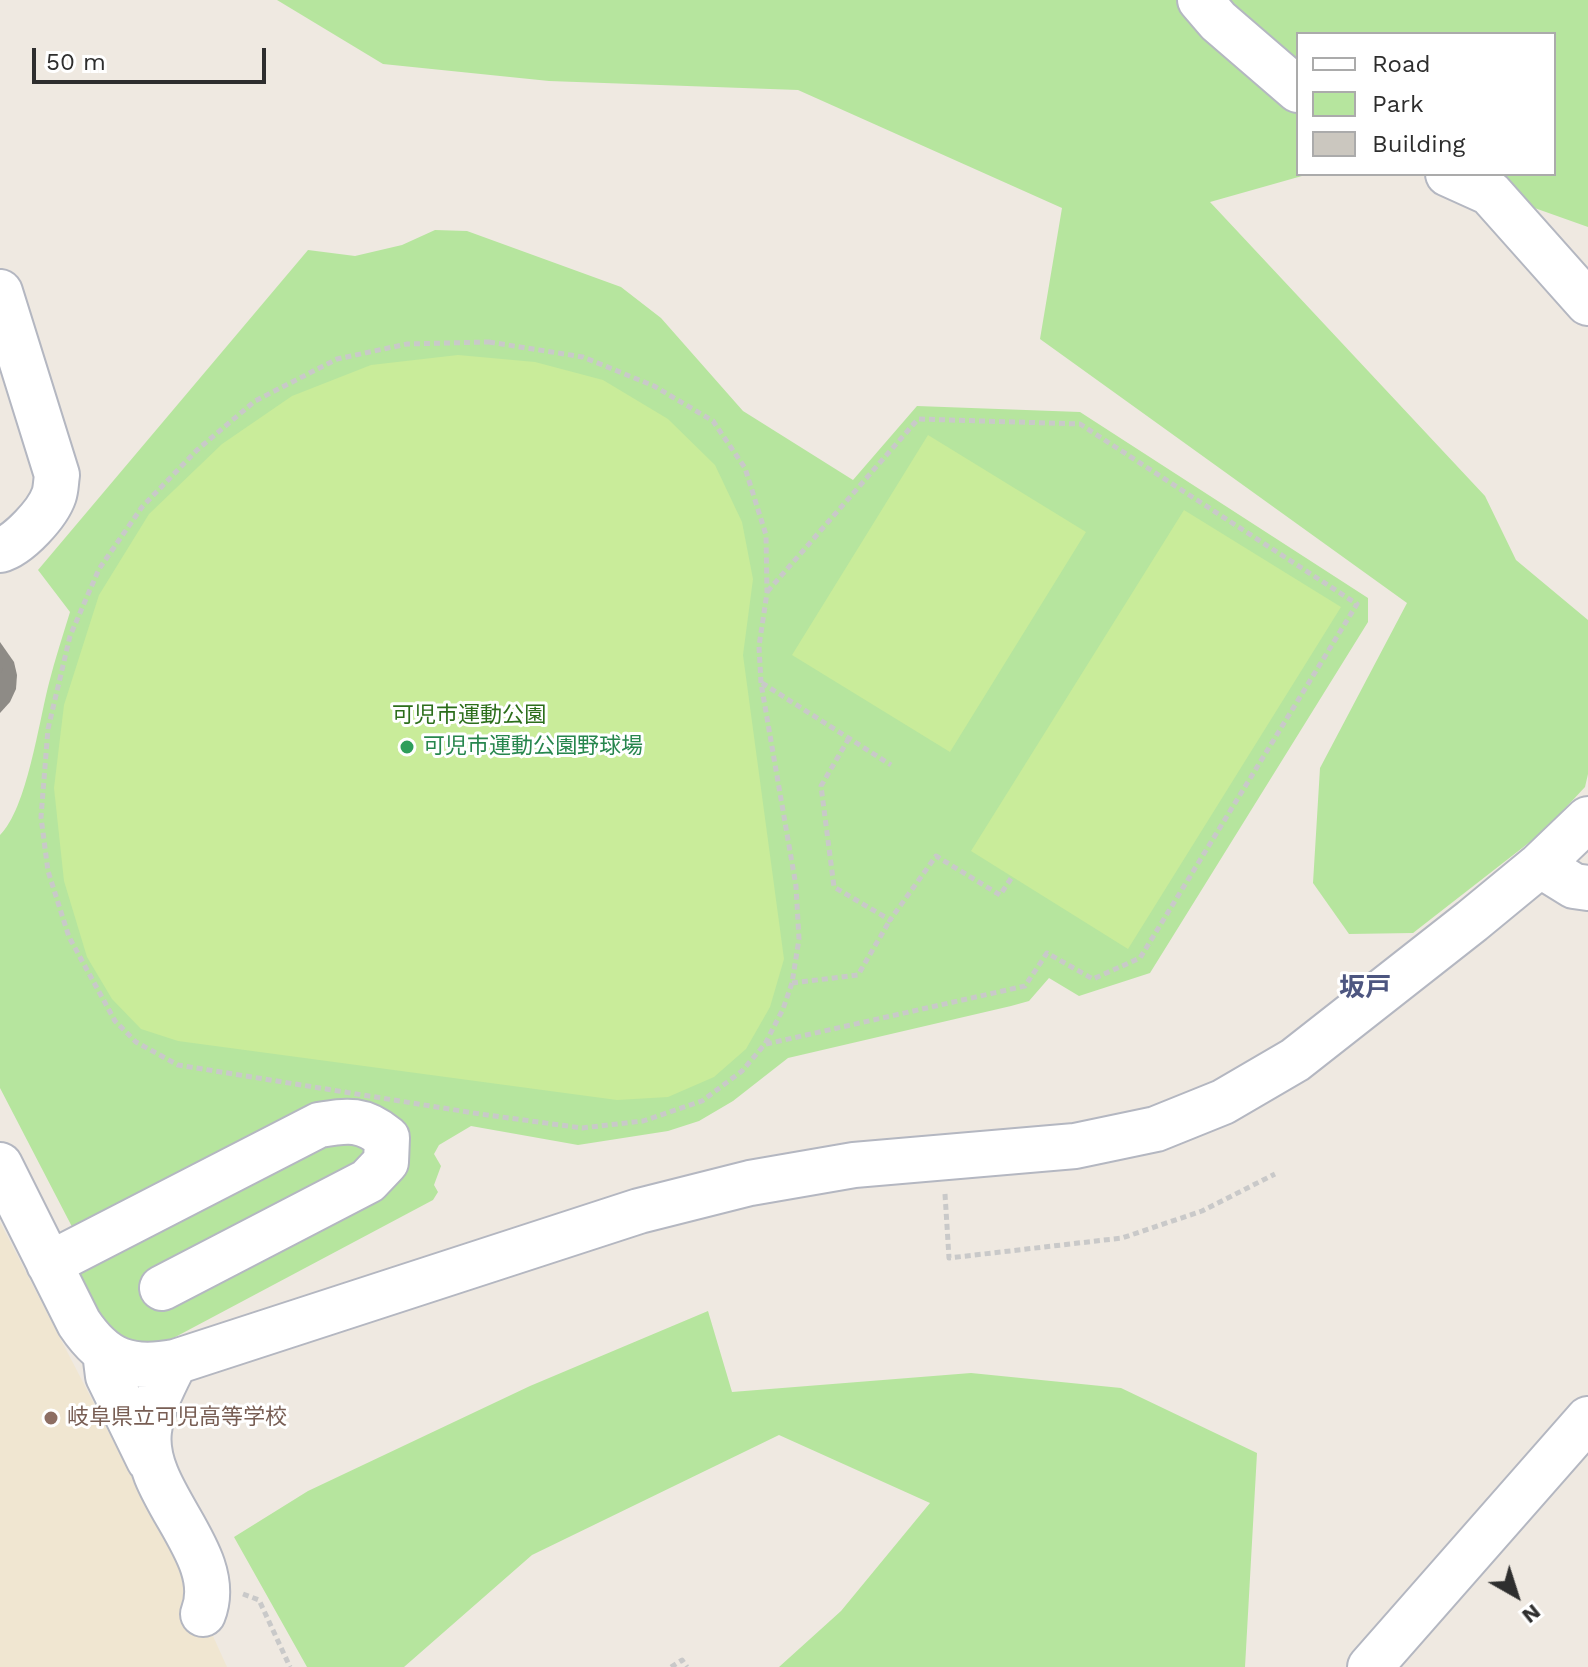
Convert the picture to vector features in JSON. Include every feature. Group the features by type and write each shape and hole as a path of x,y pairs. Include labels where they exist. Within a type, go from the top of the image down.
{"street":[{"path":"1200,0 1218,21 1296,88"},
{"path":"1452,176 1490,193 1588,303"},
{"path":"0,292 57,475 54,496 33,526 0,550"},
{"path":"0,1165 91,1341 125,1362 146,1367 175,1362 639,1211 750,1183 854,1165 1075,1146 1156,1129 1223,1102 1295,1060 1472,921 1540,865 1588,819"},
{"path":"1540,865 1574,886 1588,888"},
{"path":"49,1264 319,1125 346,1120 373,1126 387,1138 386,1162 368,1181 162,1288"},
{"path":"105,1352 108,1376 153,1467 205,1597"},
{"path":"153,1467 148,1433 157,1397 175,1362"},
{"path":"1370,1667 1588,1419"}],"path":[{"path":"489,342 583,357 654,386 713,421 745,468 766,535 767,593 759,646 761,683 796,886 799,939 792,983 765,1044 742,1071 702,1101 643,1121 582,1128 178,1065 136,1042 115,1021 69,937 48,871 41,817 48,729 70,636 99,569 142,507 197,450 255,401 337,359 407,344 489,342"},
{"path":"765,1044 1025,986 1047,953 1093,979 1140,958 1357,604 1080,424 918,419 767,593"},
{"path":"761,683 891,765"},
{"path":"849,738 821,786 834,887 890,920"},
{"path":"792,983 858,975 890,920 936,856 1000,895 1012,877"},
{"path":"942,1157 949,1258 1122,1238 1202,1211 1275,1174"},
{"path":"205,1597 259,1600 290,1667"},
{"path":"671,1667 682,1660 687,1667"}],"shaded area":[{"name":"岐阜県立可児高等学校","path":"0,1222 203,1614 227,1667 0,1667"}],"green space":[{"path":"277,0 1588,0 1588,227 1445,176 1556,176 1556,32 1296,32 1296,176 1302,176 1210,202 1485,496 1516,560 1588,620 1588,774 1585,787 1544,831 1413,933 1349,934 1313,883 1320,768 1407,603 1040,339 1062,208 798,90 549,81 383,64"},
{"name":"可児市運動公園","path":"435,230 467,231 621,287 661,318 743,411 853,480 917,406 1080,412 1368,598 1368,622 1150,973 1079,996 1049,978 1029,1001 788,1058 733,1101 699,1121 668,1131 578,1145 471,1126 439,1145 434,1154 441,1166 434,1185 438,1192 433,1200 164,1343 128,1339 104,1324 69,1268 82,1246 0,1088 0,835 18,806 25,786 51,674 70,612 38,570 308,250 355,256 402,245"},
{"name":"可児市運動公園野球場","path":"458,355 535,362 603,380 668,419 715,465 742,522 753,579 743,655 784,959 770,1007 746,1049 714,1077 668,1097 617,1100 178,1041 141,1029 112,999 87,957 64,881 54,788 64,705 99,595 149,514 222,444 292,396 371,365"},
{"path":"928,435 1086,532 950,752 792,655"},
{"path":"1184,510 1341,607 1128,949 971,851"},
{"path":"708,1311 732,1392 971,1373 1121,1388 1257,1453 1245,1667 779,1667 841,1611 930,1503 779,1435 532,1555 404,1667 307,1667 234,1537 308,1491 530,1386"}],"building":[{"path":"0,645 2,668 0,672"}],"place":[{"name":"可児市運動公園野球場","path":"407,747"},
{"name":"岐阜県立可児高等学校","path":"51,1418"}],"district":[{"name":"坂戸","path":"1365,988"}]}
